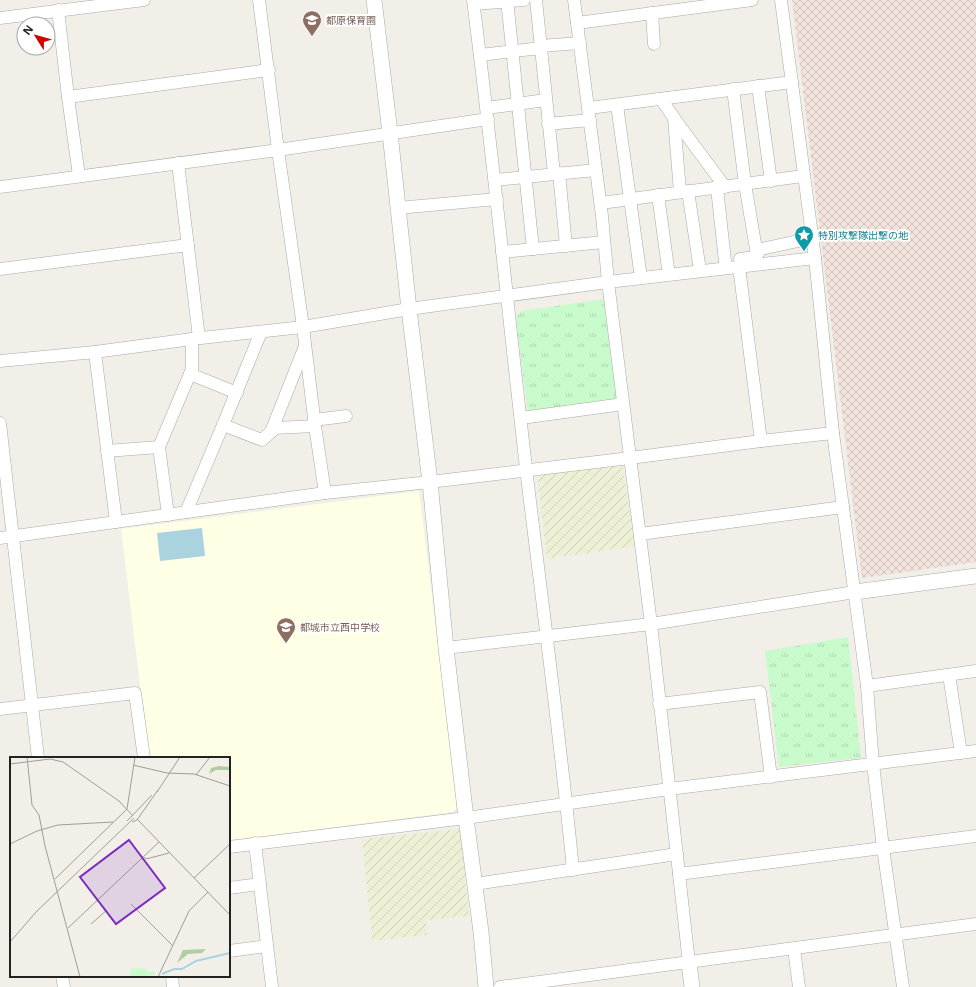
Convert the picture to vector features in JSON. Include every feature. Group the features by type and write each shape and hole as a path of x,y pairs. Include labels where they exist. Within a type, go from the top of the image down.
{"street":[{"path":"0,18 124,1 144,0"},
{"path":"259,0 325,493"},
{"path":"374,0 430,482 446,648 481,932 486,987"},
{"path":"524,0 473,2 495,180 526,470 547,636 573,870"},
{"path":"536,0 548,124 566,246"},
{"path":"574,0 651,624 692,987"},
{"path":"577,23 752,0"},
{"path":"781,0 815,258 845,532 855,592 867,686 873,764 883,848 903,987"},
{"path":"507,1 533,249"},
{"path":"58,10 79,176"},
{"path":"652,13 654,44"},
{"path":"480,55 580,43"},
{"path":"68,97 268,70"},
{"path":"548,124 589,114 617,105 792,82"},
{"path":"758,86 771,180"},
{"path":"734,89 745,184 756,255"},
{"path":"661,99 721,187 726,261"},
{"path":"0,187 178,162 278,150 390,133 487,113 517,104 546,100"},
{"path":"617,105 640,271"},
{"path":"674,118 684,192 699,264"},
{"path":"168,515 159,447 192,369 196,339 188,245 178,162"},
{"path":"495,180 596,170"},
{"path":"600,203 803,176"},
{"path":"658,195 668,268"},
{"path":"398,208 497,200"},
{"path":"618,274 755,257 761,249 812,238"},
{"path":"502,252 604,242"},
{"path":"0,269 188,245"},
{"path":"0,361 95,352 303,327 409,309 608,282 815,258"},
{"path":"739,266 760,441"},
{"path":"186,512 262,332"},
{"path":"271,432 306,345"},
{"path":"95,352 116,522"},
{"path":"190,374 236,393"},
{"path":"521,418 623,404"},
{"path":"223,425 262,440 275,428 315,423 346,416"},
{"path":"0,423 38,757"},
{"path":"0,538 325,493 430,482 833,433"},
{"path":"107,451 159,447"},
{"path":"640,534 843,507"},
{"path":"446,648 651,624 855,592 976,576"},
{"path":"867,686 976,671"},
{"path":"949,675 961,753"},
{"path":"660,704 760,692 771,777"},
{"path":"0,709 135,693 144,757"},
{"path":"230,847 466,818 669,789 976,751"},
{"path":"679,874 976,836"},
{"path":"255,843 272,987"},
{"path":"475,884 677,854"},
{"path":"230,888 260,884"},
{"path":"500,987 976,924"},
{"path":"230,951 267,946"},
{"path":"794,949 799,987"},
{"path":"62,977 64,987"},
{"path":"172,977 173,987"}],"shaded area":[{"path":"792,0 976,0 976,562 862,578"},
{"path":"622,463 635,546 547,559 537,473"},
{"name":"都城市立西中学校","path":"419,491 458,806 453,812 230,840 230,757 149,757 121,529"},
{"path":"460,829 469,916 426,920 427,935 372,941 362,839"}],"green space":[{"path":"605,299 619,402 528,414 516,318 521,311"},
{"path":"848,637 861,758 779,767 765,651"}],"water":[{"path":"202,528 205,556 160,561 157,533"}],"place":[{"name":"都原保育園","path":"312,37"},
{"name":"特別攻撃隊出撃の地","path":"804,252"},
{"name":"都城市立西中学校","path":"286,644"}]}
